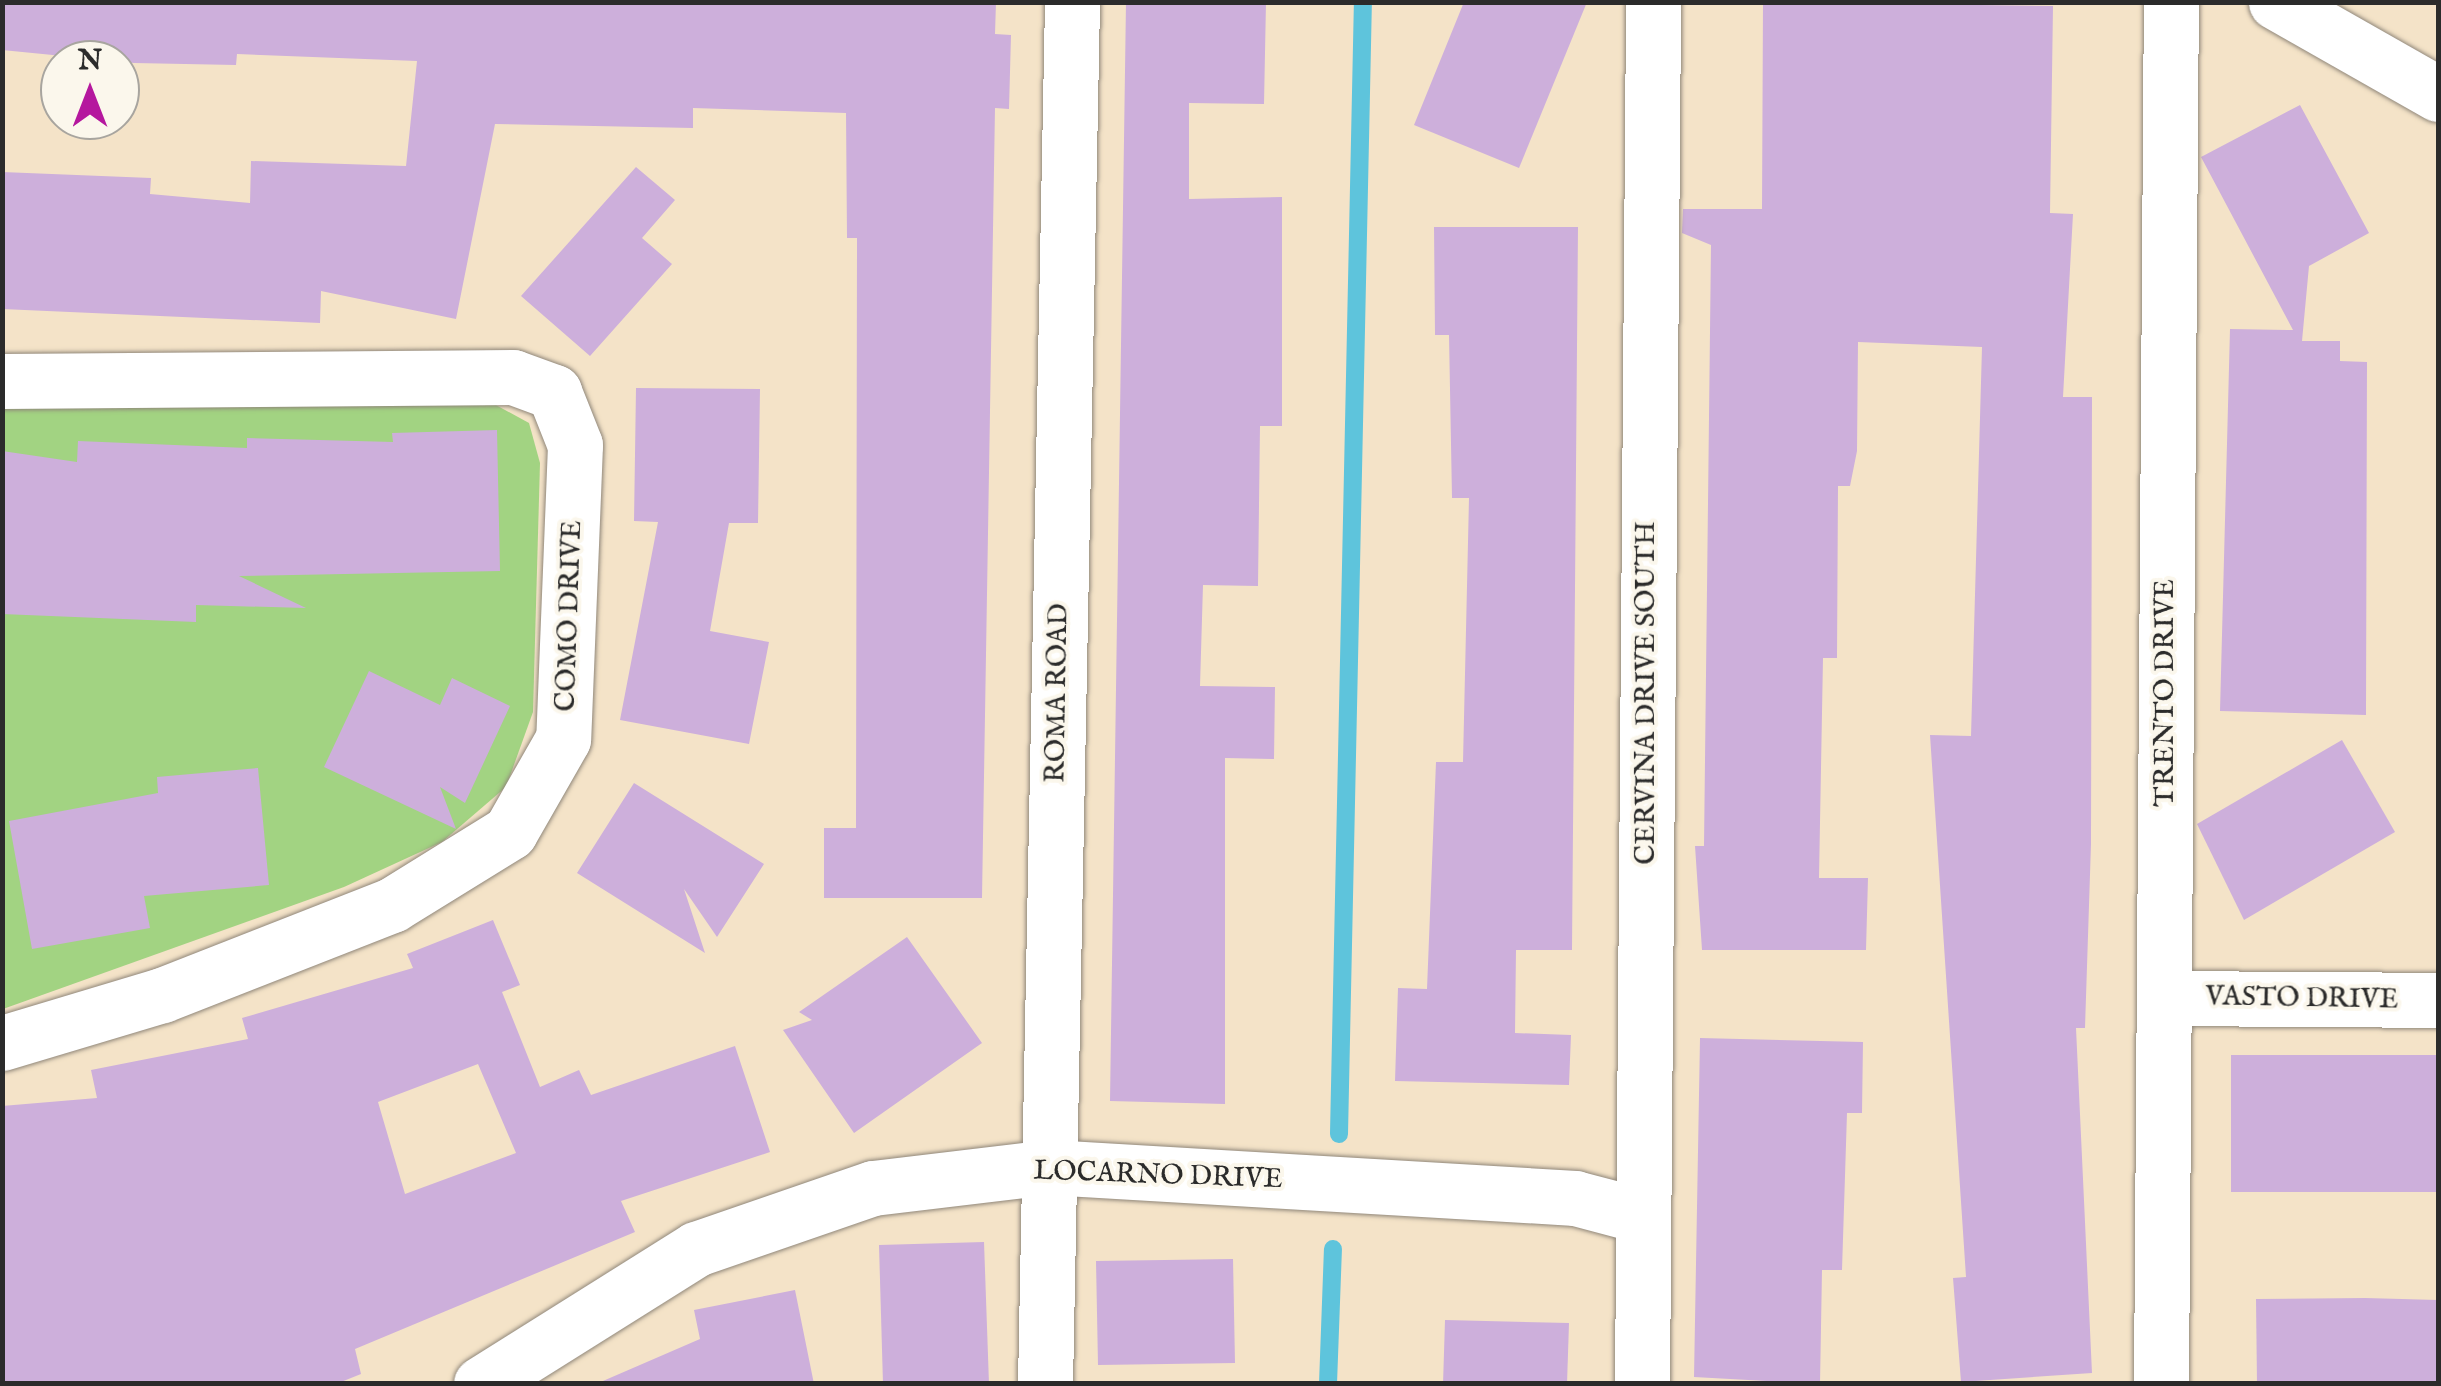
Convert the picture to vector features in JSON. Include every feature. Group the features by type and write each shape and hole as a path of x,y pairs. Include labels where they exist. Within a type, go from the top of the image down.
{"street":[{"name":"ROMA ROAD","path":"1046,1384 1072,2"},
{"name":"CERVINA DRIVE SOUTH","path":"1642,1384 1653,2"},
{"name":"TRENTO DRIVE","path":"2161,1384 2171,2"},
{"path":"2276,2 2438,94"},
{"name":"COMO DRIVE","path":"2,381 513,378 554,392 575,445 563,739 510,832 392,904 162,995 2,1043"},
{"name":"VASTO DRIVE","path":"2164,998 2438,1000"},
{"name":"LOCARNO DRIVE","path":"481,1384 734,1231 874,1188 1048,1167 1575,1198 1643,1216"}],"green space":[{"path":"494,404 529,423 540,463 533,712 506,787 442,842 344,887 3,1009 2,406"}],"building":[{"path":"2,2 996,2 995,34 1011,35 1009,109 995,108 982,898 824,898 824,828 856,828 857,238 847,238 846,113 693,108 693,128 495,124 456,319 321,291 320,323 2,309 2,172 151,178 150,194 250,203 251,161 406,166 417,61 237,54 236,65 140,63 140,40 40,40 40,54 2,50"},
{"path":"1126,2 1266,2 1264,104 1189,103 1189,199 1282,197 1282,426 1260,426 1258,586 1203,585 1200,686 1275,687 1274,759 1225,758 1225,1104 1110,1101"},
{"path":"1464,2 1587,2 1519,168 1414,125"},
{"path":"1763,2 2053,6 2050,213 2073,214 2063,397 2092,397 2091,844 2085,1028 2076,1028 2092,1373 1961,1382 1953,1278 1966,1277 1930,735 1971,736 1982,347 1858,342 1857,451 1850,486 1838,486 1837,658 1823,658 1819,878 1868,878 1866,950 1702,950 1695,846 1704,846 1711,245 1682,233 1683,209 1762,209"},
{"path":"2300,105 2369,233 2309,266 2302,341 2340,341 2340,361 2367,362 2366,715 2220,711 2230,329 2293,330 2201,157"},
{"path":"636,167 675,200 642,238 672,264 590,356 521,296"},
{"path":"1434,227 1578,227 1572,950 1516,950 1515,1033 1571,1035 1569,1085 1395,1081 1398,988 1427,989 1436,762 1463,762 1469,498 1452,498 1449,335 1435,335"},
{"path":"636,388 760,389 758,523 729,523 710,631 769,642 749,744 620,720 658,522 634,521"},
{"path":"497,430 500,571 239,576 306,608 196,605 196,622 2,614 2,451 77,462 78,441 247,448 247,438 393,442 392,433"},
{"path":"369,671 440,705 452,678 510,706 465,803 440,787 456,829 324,767"},
{"path":"2342,740 2395,832 2244,920 2197,824"},
{"path":"258,768 269,885 144,896 150,928 32,949 9,821 158,793 157,777"},
{"path":"634,783 764,864 717,937 684,889 705,953 577,873"},
{"path":"493,920 520,985 502,992 540,1087 579,1070 591,1095 735,1046 770,1152 621,1201 635,1232 355,1349 361,1374 336,1384 2,1384 2,1106 97,1098 91,1070 248,1039 242,1018 413,968 407,954","holes":["478,1064 516,1153 405,1194 378,1102"]},
{"path":"907,937 982,1043 854,1133 783,1030 812,1020 799,1012"},
{"path":"1700,1038 1863,1042 1862,1113 1847,1113 1842,1270 1822,1270 1820,1384 1694,1377"},
{"path":"2231,1055 2438,1055 2438,1192 2231,1192"},
{"path":"984,1242 989,1384 883,1384 879,1245"},
{"path":"1233,1259 1235,1363 1098,1365 1096,1261"},
{"path":"795,1290 814,1384 596,1384 700,1339 694,1310"},
{"path":"2256,1299 2438,1300 2438,1384 2257,1384"},
{"path":"1445,1320 1569,1323 1567,1384 1443,1384"}],"waterway":[{"path":"1339,1134 1363,2"},
{"path":"1328,1384 1333,1249"}]}
